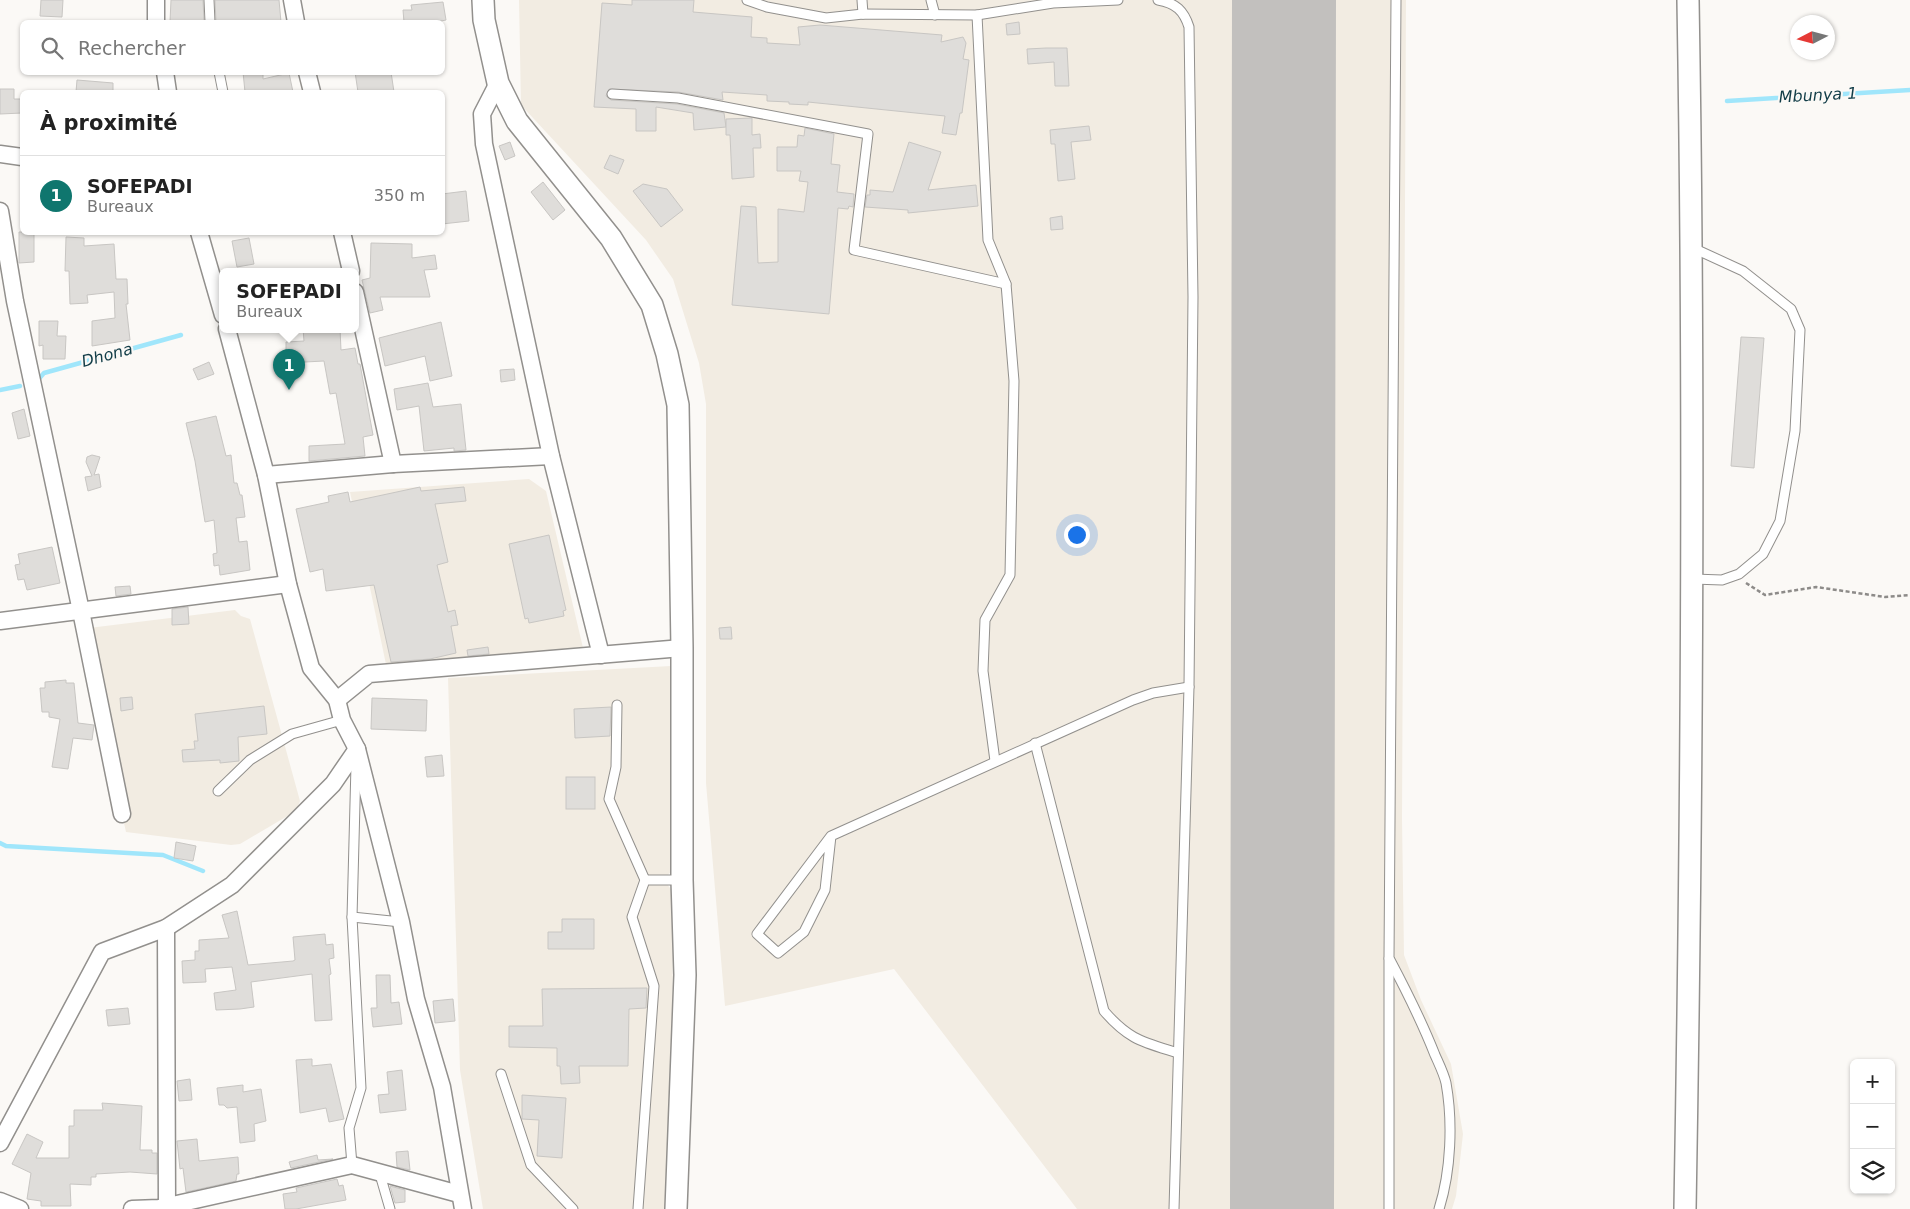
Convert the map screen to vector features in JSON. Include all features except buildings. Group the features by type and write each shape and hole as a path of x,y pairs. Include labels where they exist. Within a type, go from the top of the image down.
{"street":[{"path":"156,0 156,20"},
{"path":"292,0 296,20"},
{"path":"483,0 484,20 498,83 517,121 611,238 652,305 667,354 678,405 682,648 682,880 685,975 676,1209"},
{"path":"1686,1209 1693,580 1692,248 1688,0"},
{"path":"165,75 168,90"},
{"path":"308,75 312,90"},
{"path":"498,83 482,114 484,144 551,456 602,655"},
{"path":"0,154 20,157"},
{"path":"0,211 8,299 81,610 122,814"},
{"path":"200,235 219,301"},
{"path":"343,235 350,268"},
{"path":"359,310 393,464"},
{"path":"132,1209 162,1207 352,1165 378,1171 461,1202 442,1087 416,999 401,922 358,748 342,720 338,700 310,668 288,584 266,475 228,333"},
{"path":"266,475 393,464 551,456"},
{"path":"0,621 288,584"},
{"path":"338,700 369,674 682,648"},
{"path":"0,1143 102,952 166,928 232,884 332,784 358,748"},
{"path":"162,1207 166,928"},
{"path":"0,1201 20,1209"}],"lane":[{"path":"209,0 210,20"},
{"path":"747,0 767,7 826,18 863,14 977,15 1030,3 1118,0"},
{"path":"862,0 863,14"},
{"path":"931,0 935,15"},
{"path":"1158,0 1177,6 1185,14 1189,28 1193,297 1188,687 1174,1209"},
{"path":"1389,1209 1396,0"},
{"path":"977,15 988,240 1006,284 1014,381 1010,575 985,620 983,671 995,761"},
{"path":"220,75 223,90"},
{"path":"612,94 678,98 868,134 854,250 1006,284"},
{"path":"1692,248 1743,271 1791,309 1800,330 1795,431 1780,521 1763,554 1739,574 1722,580 1693,580"},
{"path":"831,836 826,890 804,932 778,953 756,934 831,836 1133,700 1153,692 1188,687"},
{"path":"617,706 616,767 609,800 646,880 632,917 654,986 638,1209"},
{"path":"218,791 250,760 292,734 342,720"},
{"path":"1035,743 1104,1011 1120,1030 1144,1043 1178,1053"},
{"path":"352,1165 349,1128 361,1088 352,917 358,748"},
{"path":"646,880 682,880"},
{"path":"352,917 401,922"},
{"path":"1389,958 1414,1006 1446,1082 1449,1111 1449,1153 1443,1197 1439,1209"},
{"path":"501,1074 532,1165 572,1209"},
{"path":"378,1171 390,1209"}],"path":[{"path":"1722,580 1747,583 1765,595 1816,587 1885,598 1910,595"}],"shaded area":[{"path":"519,0 1406,0 1402,819 1404,955 1421,1000 1451,1064 1463,1134 1456,1196 1452,1209 1077,1209 894,969 725,1006 706,783 706,404 699,363 673,279 646,240 521,105"},
{"path":"529,479 546,491 584,652 388,674 350,492"},
{"path":"235,610 241,616 250,619 300,801 296,811 240,844 231,845 126,832 83,639 89,628"},
{"path":"671,666 673,869 664,880 673,892 672,1175 670,1209 483,1209 460,1070 448,678"}],"waterway":[{"name":"Mbunya 1","path":"1727,101 1910,90"},
{"name":"Dhona","path":"37,381 44,373 181,335"},
{"name":"Dhona","path":"0,390 20,386"},
{"path":"0,843 6,846 163,855 203,871"}],"runway":[{"path":"1282,1209 1284,0"}],"place":[{"name":"SOFEPADI","path":"289,390"}]}
